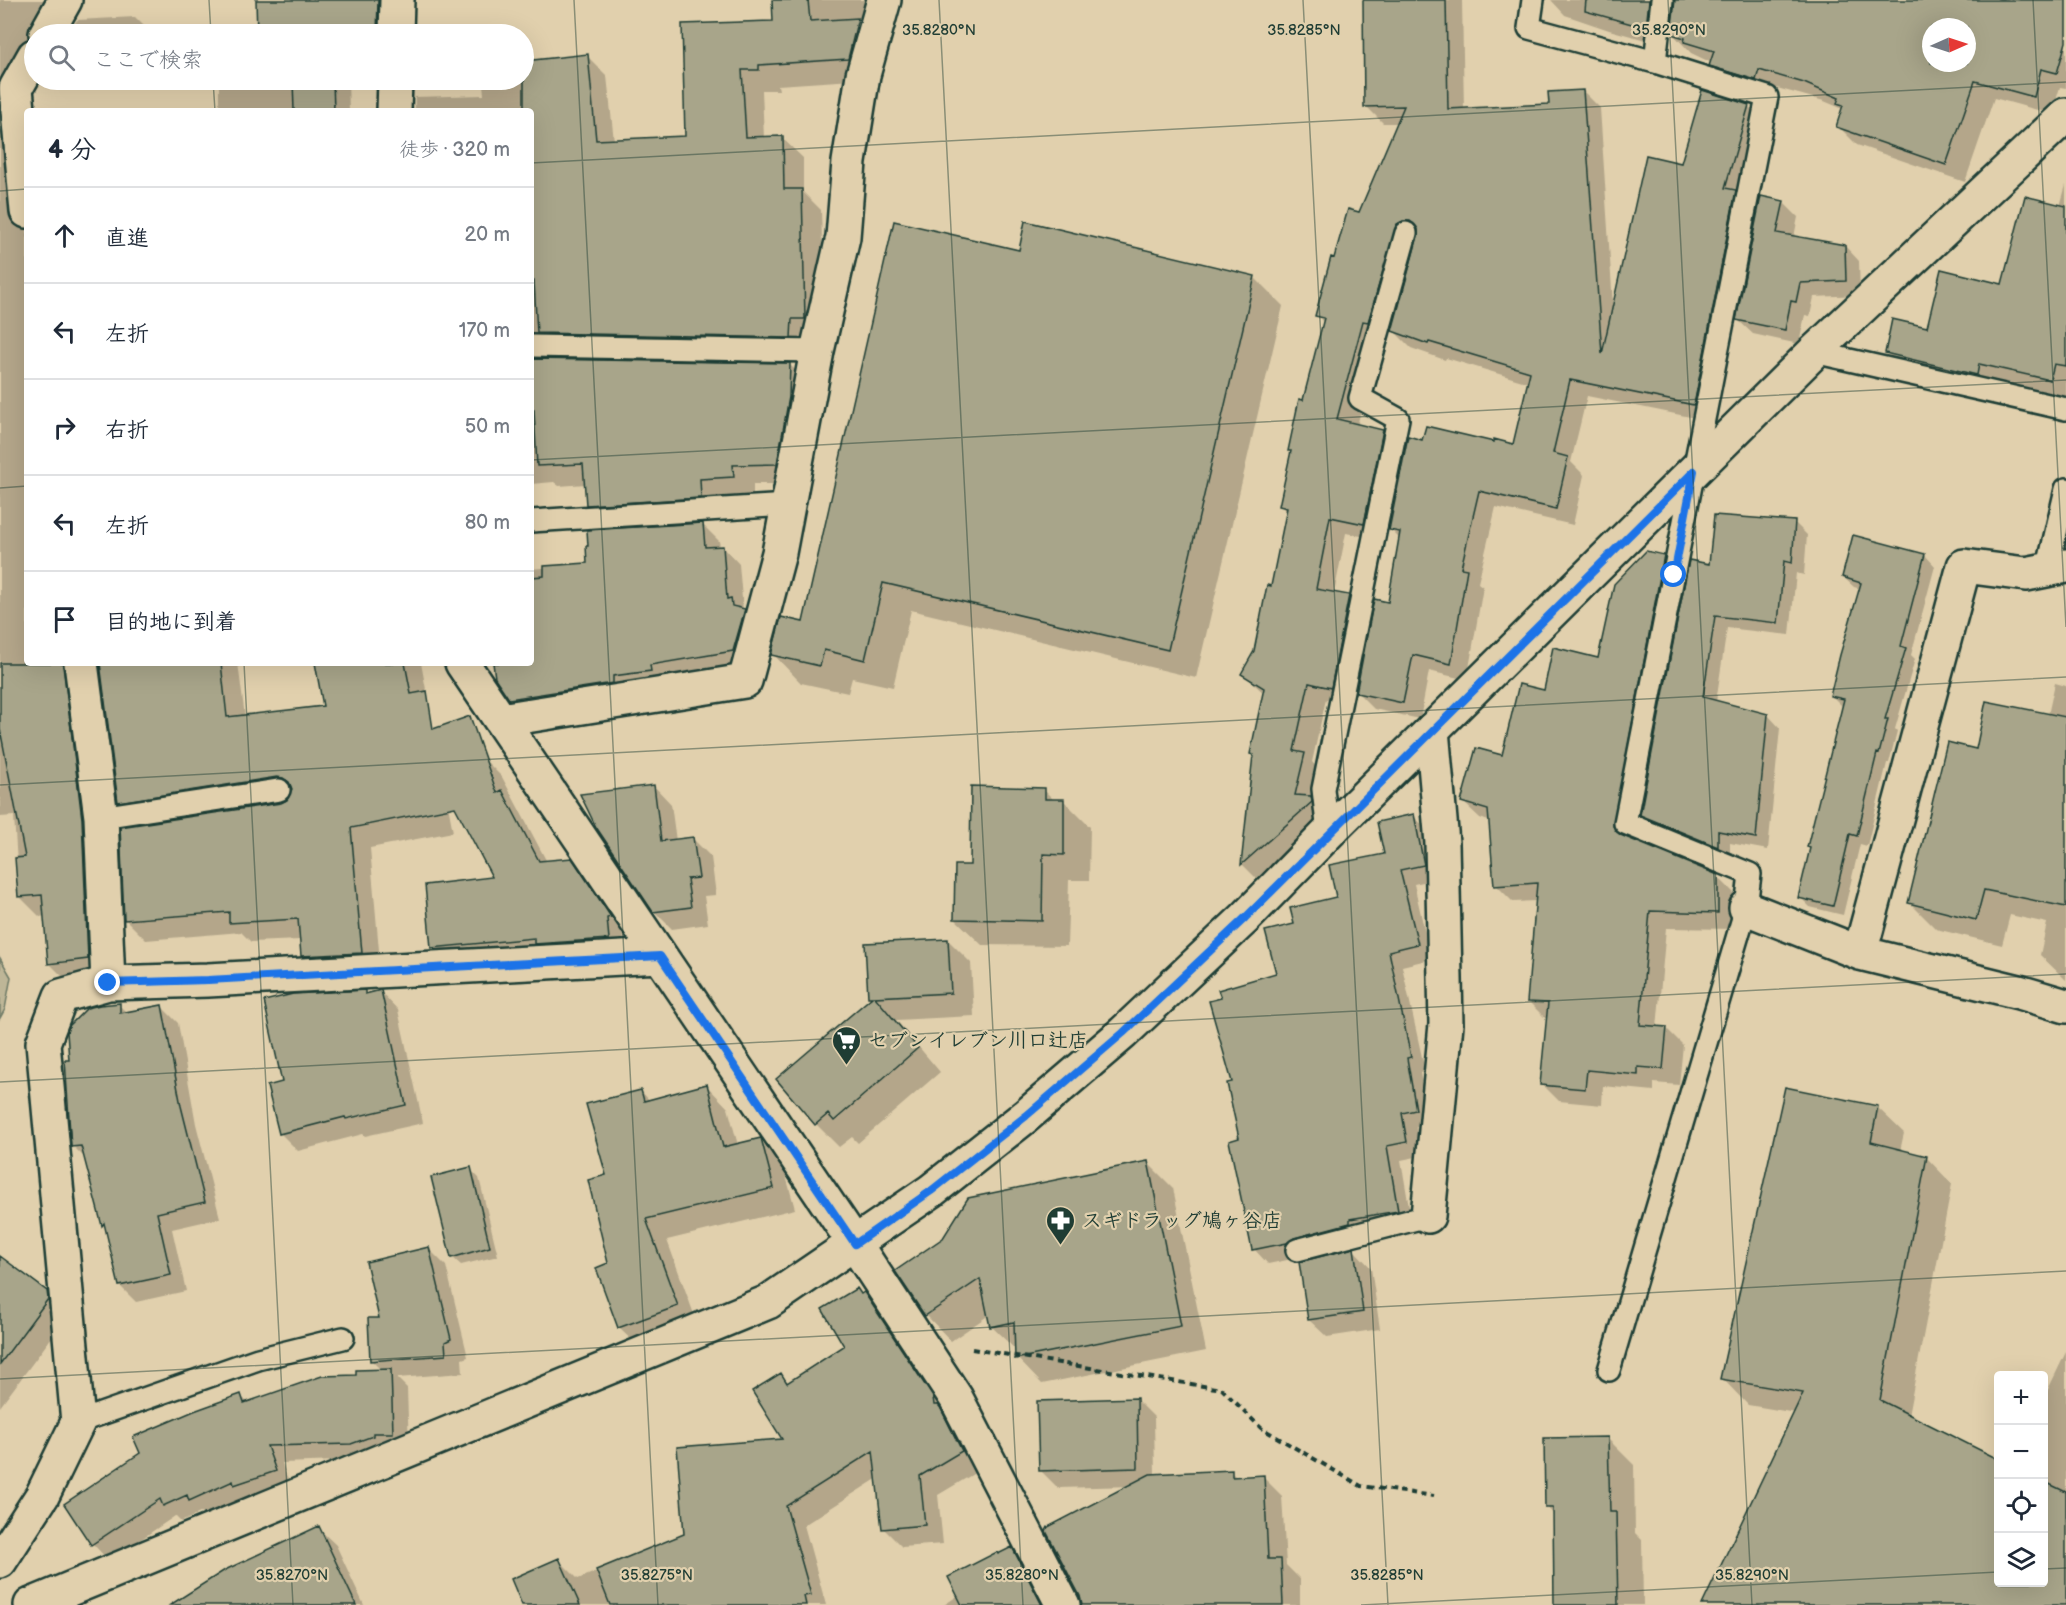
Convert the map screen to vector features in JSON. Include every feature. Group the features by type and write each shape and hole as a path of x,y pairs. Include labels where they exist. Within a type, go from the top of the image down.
{"street":[{"path":"52,24 65,0"},
{"path":"396,24 397,0"},
{"path":"501,720 745,681 779,553 817,351 843,237 849,162 863,75 884,0"},
{"path":"24,69 8,89 24,192"},
{"path":"394,108 395,90"},
{"path":"31,1605 768,1302 931,1191 1026,1116 1123,1033 1245,918 1814,352 2066,115"},
{"path":"1860,952 1964,566 2026,574 2056,568"},
{"path":"81,666 101,816 108,983"},
{"path":"464,666 855,1244 956,1398 1063,1605"},
{"path":"1428,1216 1446,1024 1442,843 1432,730"},
{"path":"1746,908 1860,952 2066,1006"},
{"path":"0,1561 42,1496 78,1422 43,1043 61,996 108,983 208,980 660,956"}],"lane":[{"path":"1533,0 1529,28 1655,62 1767,97 1624,823 1750,874 1746,908 1610,1370"},
{"path":"1655,62 1662,0"},
{"path":"1328,833 1323,789 1398,419 1360,398 1406,233"},
{"path":"534,346 817,351"},
{"path":"1814,352 2066,409"},
{"path":"2056,568 2066,489"},
{"path":"534,521 788,505"},
{"path":"101,816 279,790"},
{"path":"1297,1250 1428,1216"},
{"path":"78,1422 258,1359 343,1338"}],"path":[{"path":"918,1340 1222,1389 1261,1428 1361,1486 1434,1496"}],"shaded area":[{"path":"0,958 11,977 5,1009 0,1018"}],"building":[{"path":"256,0 378,0 377,24 257,24"},
{"path":"772,0 808,0 810,21 858,18 848,59 759,65 759,70 742,70 746,137 783,136 784,189 802,189 805,319 792,319 791,338 537,333 534,281 534,108 524,108 524,90 534,90 534,60 588,54 596,140 685,136 682,24 773,21"},
{"path":"1363,0 1446,0 1448,109 1549,104 1548,92 1583,90 1602,354 1646,155 1681,163 1702,90 1749,105 1725,188 1736,190 1694,405 1570,380 1553,453 1568,457 1556,509 1479,491 1461,568 1467,569 1451,664 1413,655 1403,703 1356,693 1374,599 1388,602 1400,532 1389,530 1408,436 1422,440 1426,426 1494,442 1494,439 1513,444 1530,372 1429,342 1428,344 1392,331 1418,236 1418,229 1410,221 1397,224 1368,322 1363,321 1337,419 1383,430 1364,524 1330,517 1316,589 1349,595 1331,688 1309,683 1294,751 1305,753 1295,795 1311,796 1312,802 1241,865 1253,755 1250,754 1264,688 1241,674 1254,651 1267,585 1271,586 1287,508 1279,506 1291,451 1288,451 1299,399 1303,400 1324,318 1315,316 1331,257 1334,258 1348,209 1359,212 1404,106 1364,107"},
{"path":"1586,0 1649,0 1646,28 1585,11"},
{"path":"1675,0 2066,0 2066,42 2057,73 2041,69 2034,97 1975,81 1946,165 1836,127 1843,105 1837,103 1839,98 1804,83 1759,70 1756,80 1709,66 1714,51 1684,42 1685,38 1671,34"},
{"path":"293,90 333,90 334,108 294,108"},
{"path":"1761,196 1784,201 1777,233 1845,245 1846,281 1800,283 1796,302 1791,301 1785,330 1736,320"},
{"path":"2025,196 2066,206 2066,366 2054,364 2050,380 1979,364 1977,375 1885,353 1892,319 1927,327 1941,269 2002,284"},
{"path":"894,221 1019,250 1025,221 1255,276 1168,650 883,583 865,660 824,650 820,666 771,655 781,617 803,622"},
{"path":"534,359 790,363 789,397 777,464 733,465 734,477 700,479 701,498 586,505 583,464 537,466"},
{"path":"1714,515 1795,521 1792,563 1784,561 1778,623 1715,616 1703,697 1768,714 1756,838 1718,831 1718,847 1640,815 1689,560 1709,564"},
{"path":"703,523 705,547 723,546 727,599 731,598 732,606 745,609 733,651 650,665 651,671 613,676 613,683 509,699 495,678 493,666 534,666 534,577 544,576 544,566 587,563 587,530"},
{"path":"1853,535 1925,554 1901,646 1906,648 1885,719 1888,719 1879,754 1877,753 1857,836 1850,834 1833,906 1798,898 1810,848 1807,847 1844,699 1830,696 1861,583 1842,577"},
{"path":"1646,551 1664,555 1613,826 1620,835 1718,875 1718,913 1650,911 1640,1025 1667,1027 1663,1069 1638,1067 1638,1075 1587,1070 1585,1089 1540,1085 1548,1003 1527,1002 1537,883 1494,886 1488,810 1461,802 1476,748 1502,755 1519,684 1544,690 1553,647 1598,658 1614,584"},
{"path":"0,663 24,663 24,666 63,666 82,819 88,959 48,964 42,895 18,897 15,858 25,857 0,729"},
{"path":"100,666 221,666 227,717 323,706 316,666 406,666 411,694 427,691 433,729 470,716 497,793 502,790 539,861 572,858 611,917 607,918 609,939 534,944 534,938 431,948 425,885 492,877 455,807 351,828 362,953 301,956 298,919 229,923 229,912 124,920 120,827 281,803 287,800 292,789 289,782 277,777 118,802"},
{"path":"1986,701 2066,717 2066,907 1984,890 1976,920 1908,903 1947,742 1976,749"},
{"path":"654,785 661,841 693,837 699,878 687,879 691,907 653,912 596,827 580,794"},
{"path":"971,786 1045,788 1045,799 1064,799 1064,855 1043,854 1042,921 954,919 955,865 970,865"},
{"path":"1414,814 1424,865 1400,870 1418,944 1389,951 1411,1057 1407,1058 1416,1110 1402,1113 1407,1142 1387,1146 1398,1211 1350,1219 1350,1223 1294,1238 1287,1243 1252,1250 1229,1141 1239,1138 1227,1083 1232,1082 1209,1001 1221,998 1218,990 1276,973 1265,931 1294,924 1290,908 1336,897 1329,865 1384,854 1377,822"},
{"path":"948,939 951,993 875,997 918,1048 834,1121 828,1114 815,1125 776,1079 872,997 868,997 865,943"},
{"path":"365,990 365,994 381,990 406,1105 346,1119 345,1117 279,1134 267,1086 282,1082 264,1001 293,994"},
{"path":"120,1003 120,1013 162,1005 181,1106 205,1202 157,1213 171,1275 119,1286 104,1223 102,1226 81,1146 71,1147 65,1060 69,1060 67,1032 69,1026 87,1008"},
{"path":"707,1084 723,1147 761,1138 774,1188 646,1219 678,1306 618,1328 596,1268 608,1263 588,1180 606,1175 586,1104 641,1090 644,1101"},
{"path":"1785,1087 1878,1106 1871,1142 1927,1156 1880,1400 1994,1457 1994,1587 2048,1587 2048,1483 2066,1492 2066,1605 1702,1605 1803,1393 1720,1379"},
{"path":"1148,1161 1181,1326 1015,1359 1014,1322 990,1327 980,1279 925,1316 895,1271 943,1238 968,1198"},
{"path":"471,1167 490,1247 451,1258 431,1177"},
{"path":"429,1247 451,1339 445,1342 446,1355 370,1361 368,1318 379,1318 366,1262"},
{"path":"1354,1248 1363,1312 1308,1320 1299,1262"},
{"path":"0,1256 47,1291 48,1299 0,1364"},
{"path":"857,1288 861,1294 864,1292 933,1397 934,1405 940,1407 962,1451 920,1476 925,1525 882,1529 873,1451 786,1506 811,1595 804,1596 806,1605 610,1605 596,1570 684,1534 677,1447 782,1439 752,1391 781,1373 787,1383 844,1346 822,1309"},
{"path":"391,1369 393,1433 373,1433 373,1436 351,1444 267,1446 276,1471 234,1485 233,1481 189,1501 187,1495 163,1506 160,1499 91,1545 64,1504 140,1453 133,1437 194,1411 241,1394 244,1403 322,1376 356,1375 356,1370"},
{"path":"1137,1398 1138,1468 1039,1471 1037,1401"},
{"path":"1608,1437 1610,1512 1616,1512 1618,1605 1554,1605 1553,1508 1545,1508 1544,1438"},
{"path":"1232,1470 1232,1477 1264,1475 1268,1559 1281,1559 1283,1605 1082,1605 1080,1596 1046,1531 1048,1527 1150,1474"},
{"path":"319,1526 356,1605 170,1605 225,1570"},
{"path":"1012,1547 1042,1605 962,1605 948,1577 997,1552 998,1554"},
{"path":"559,1558 580,1605 522,1605 511,1579"}],"place":[{"name":"セブンイレブン川口辻店","path":"847,1066"},
{"name":"スギドラッグ鳩ヶ谷店","path":"1061,1246"}],"route":[{"path":"108,983 208,980 660,956 855,1244 931,1191 1026,1116 1123,1033 1245,918 1694,471 1674,575"}]}
